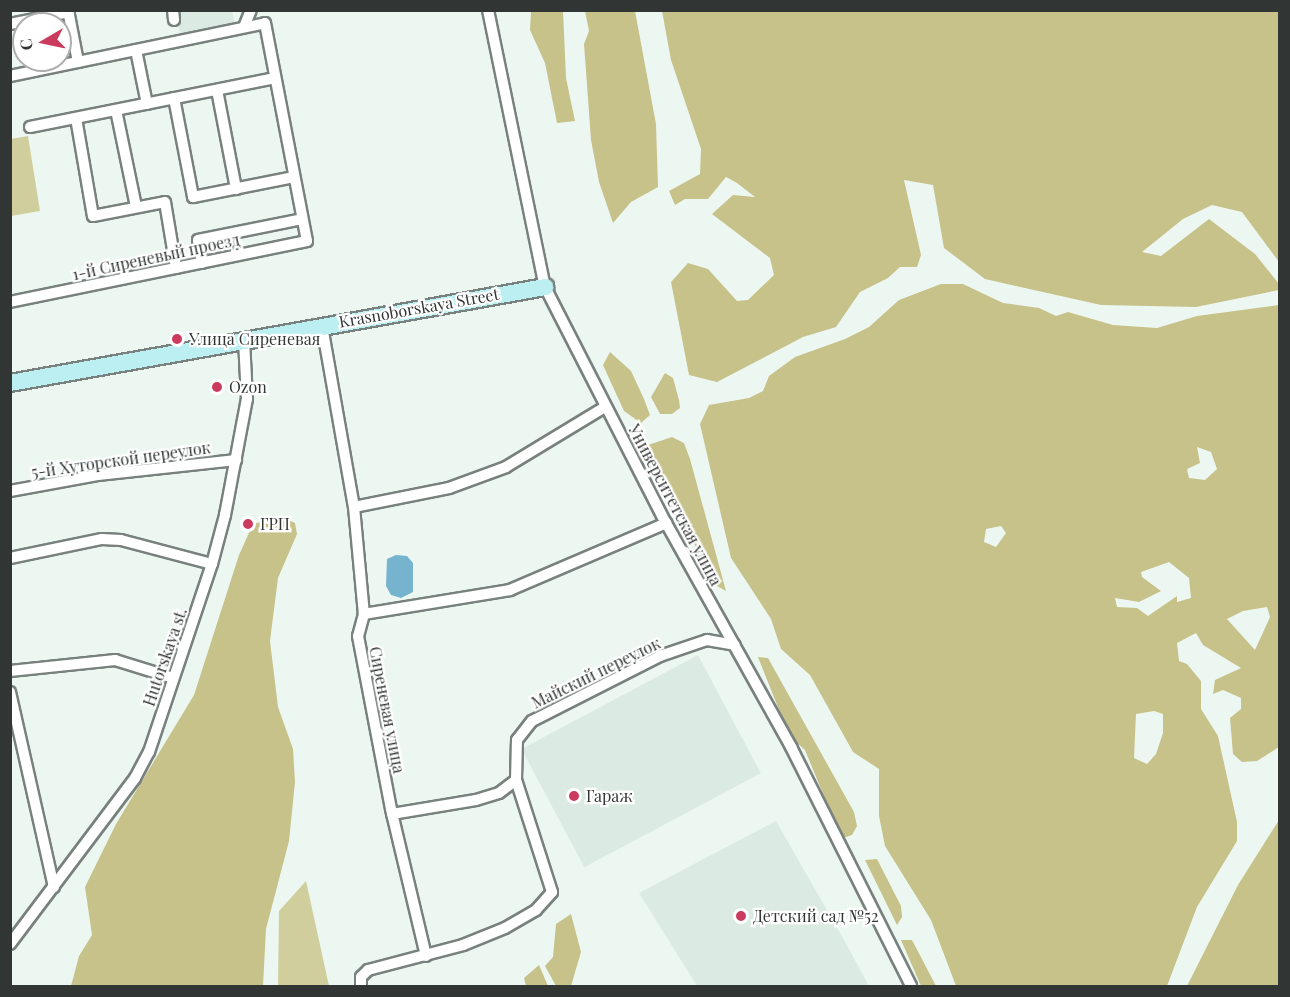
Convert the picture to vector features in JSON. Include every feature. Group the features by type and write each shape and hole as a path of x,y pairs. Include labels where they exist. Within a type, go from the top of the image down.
{"street":[{"path":"241,10 244,27"},
{"path":"244,27 251,10"},
{"name":"Университетская улица","path":"488,10 545,287 666,523 735,645 911,987"},
{"path":"68,11 78,62"},
{"path":"10,76 265,23 302,219 198,240 202,263"},
{"path":"136,50 147,104"},
{"path":"30,127 275,78"},
{"path":"217,90 236,189"},
{"path":"174,98 193,197 294,177"},
{"path":"116,110 135,207"},
{"path":"76,118 93,216 165,202 176,268"},
{"name":"1-й Сиреневый проезд","path":"10,302 307,241 302,219"},
{"name":"Krasnoborskaya Street","path":"10,383 244,339 545,287"},
{"name":"Сиреневая улица","path":"322,326 354,507 364,614 358,636 392,814 426,956"},
{"name":"Hutorskaya st.","path":"10,945 135,778 149,752 213,564 236,460 246,399 244,339"},
{"path":"354,507 449,488 506,467 605,407"},
{"name":"5-й Хуторской переулок","path":"10,491 98,476 236,460"},
{"path":"364,614 510,590 666,523"},
{"path":"10,558 102,539 121,540 213,564"},
{"name":"Майский переулок","path":"426,956 505,928 536,909 552,892 516,780 517,740 532,721 660,656 706,639 735,645"},
{"path":"10,671 115,660 174,678"},
{"path":"10,692 54,887"},
{"path":"392,814 476,800 499,793 516,780"},
{"path":"10,924 24,926"},
{"path":"361,987 361,977 368,970 426,956"}],"shaded area":[{"path":"176,11 232,11 235,23 180,34"},
{"path":"531,11 563,11 566,78 575,121 557,123 545,63 530,30"},
{"path":"585,11 635,11 656,124 658,187 631,202 613,223 599,182 591,140 584,44 589,31"},
{"path":"662,11 1279,11 1279,262 1242,212 1212,205 1183,219 1142,252 1161,256 1209,219 1255,254 1279,284 1279,290 1196,307 1101,305 985,279 944,248 933,185 904,180 921,255 917,267 900,267 888,278 860,292 836,327 803,337 717,382 689,375 671,282 688,263 708,269 737,301 748,300 774,275 770,258 712,214 733,195 755,197 726,177 708,199 685,199 675,205 669,191 700,174 701,149 671,60"},
{"path":"28,136 40,211 11,216 11,139"},
{"path":"941,284 963,284 1003,303 1039,308 1056,316 1068,312 1113,325 1157,328 1197,316 1279,305 1279,747 1257,761 1242,762 1233,754 1230,718 1241,709 1241,698 1223,690 1213,694 1215,680 1241,668 1203,645 1196,633 1177,643 1179,661 1187,664 1201,681 1201,709 1218,736 1237,822 1237,841 1197,907 1167,986 956,986 931,920 885,846 879,816 879,769 853,752 810,675 781,649 771,619 731,558 700,424 709,405 749,398 763,391 769,376 795,357 845,339 869,327 899,300","holes":["1197,447 1211,452 1217,469 1205,480 1189,478 1187,469 1200,463","1001,526 1006,533 996,547 984,542 986,529","1169,562 1189,578 1191,598 1177,602 1177,596 1148,616 1137,608 1117,607 1115,598 1139,602 1161,591 1142,577 1141,572","1267,607 1270,617 1255,650 1227,619 1243,611","1154,711 1163,714 1163,733 1156,754 1147,764 1134,758 1136,714"]},
{"path":"610,352 631,371 644,399 650,415 641,423 624,411 603,365"},
{"path":"665,373 673,378 679,400 680,408 672,414 660,414 651,397"},
{"path":"672,437 684,443 690,459 726,591 717,586 642,447"},
{"path":"282,517 295,523 297,534 278,578 270,641 278,707 293,749 295,782 289,841 266,929 263,986 71,986 79,956 92,935 85,887 116,824 194,695 239,555 253,524"},
{"path":"698,655 761,773 584,867 521,749"},
{"path":"758,657 768,658 854,812 857,826 852,835 843,838 835,823 805,750 794,740 779,710"},
{"path":"1279,820 1279,986 1187,986 1238,885"},
{"name":"Детский сад №52","path":"776,821 869,986 697,986 639,893"},
{"path":"877,859 901,906 902,917 897,925 865,860"},
{"path":"306,881 329,986 278,986 279,911"},
{"path":"571,914 581,952 571,986 556,986 545,966 553,957 556,924"},
{"path":"901,940 912,940 936,986 921,986"},
{"path":"539,965 548,986 526,986 524,978"}],"water":[{"path":"396,555 407,556 413,563 413,592 401,598 391,595 386,586 387,559"}],"place":[{"name":"Улица Сиреневая","path":"177,339"},
{"name":"Ozon","path":"217,387"},
{"name":"ГРП","path":"248,524"},
{"name":"Гараж","path":"574,796"},
{"name":"Детский сад №52","path":"741,916"}]}
